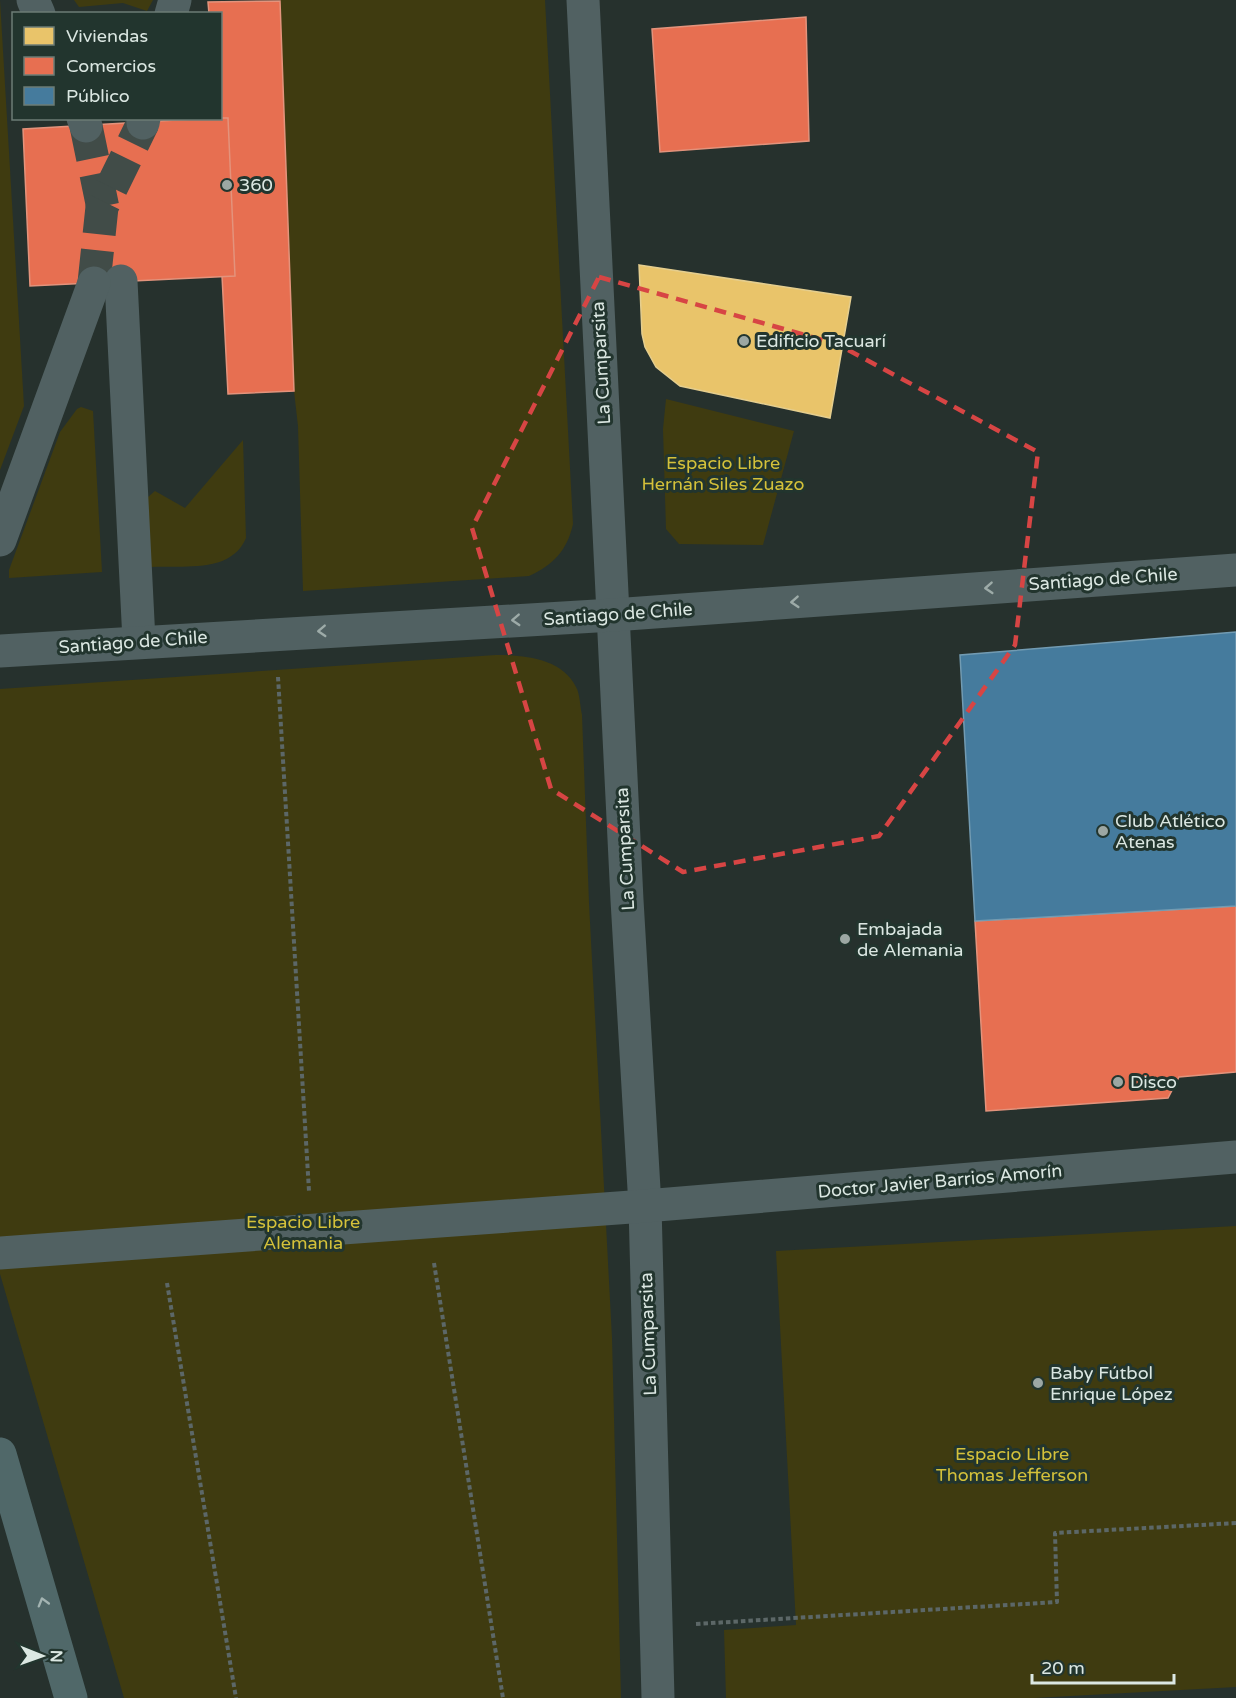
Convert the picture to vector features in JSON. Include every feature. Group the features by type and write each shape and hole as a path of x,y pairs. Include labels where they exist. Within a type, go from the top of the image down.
{"main road":[{"path":"0,1454 71,1698"}],"street":[{"name":"La Cumparsita","path":"583,0 645,1206 658,1698"},
{"path":"0,540 108,282 139,641"},
{"name":"Santiago de Chile","path":"0,651 139,641 613,615 1236,570"},
{"name":"Doctor Javier Barrios Amorín","path":"0,1253 645,1206 1236,1157"}],"path":[{"path":"276,633 311,1230"},
{"path":"427,1222 503,1698"},
{"path":"160,1241 236,1698"},
{"path":"656,1626 1057,1602 1055,1533 1236,1523"}],"highlighted area":[{"path":"599,277 837,344 1038,452 1015,645 879,836 683,872 551,789 472,528"}],"green space":[{"path":"0,0 24,406 0,470"},
{"path":"74,0 153,0 147,11 123,3 79,7"},
{"path":"280,0 545,0 573,524 567,542 558,556 529,576 303,591"},
{"name":"Espacio Libre Hernán Siles Zuazo","path":"666,399 794,431 763,545 679,544 666,529 663,429"},
{"path":"81,407 93,411 102,572 9,578 9,570 60,432"},
{"path":"243,440 246,538 239,550 218,562 205,565 150,567 148,497 155,491 185,508"},
{"name":"Espacio Libre Alemania","path":"496,655 529,657 552,664 561,670 570,677 577,690 582,715 589,903 612,1338 621,1698 124,1698 0,1274 0,689"},
{"name":"Espacio Libre Thomas Jefferson","path":"1236,1226 1236,1687 1034,1698 726,1698 724,1630 796,1625 776,1251"}],"building: Viviendas":[{"name":"Edificio Tacuarí","path":"639,265 851,297 830,418 680,386 656,367 645,347 642,334"}],"building: Comercios":[{"path":"280,1 294,391 228,394 214,120 222,120 222,12 209,12 208,2"},
{"path":"806,17 809,141 660,152 652,29"},
{"path":"228,118 235,276 30,286 23,129"},
{"path":"1236,906 1236,1072 1179,1077 1168,1098 986,1111 975,921"}],"building: Público":[{"name":"Club Atlético Atenas","path":"1236,632 1236,906 975,921 960,655"}],"tunnel":[{"path":"94,283 102,207 143,123"},
{"path":"86,126 104,213"}],"place":[{"name":"360","path":"227,185"},
{"name":"Edificio Tacuarí","path":"744,341"},
{"name":"Club Atlético Atenas","path":"1103,831"},
{"name":"Embajada de Alemania","path":"845,939"},
{"name":"Disco","path":"1118,1082"},
{"name":"Baby Fútbol Enrique López","path":"1038,1383"}]}
